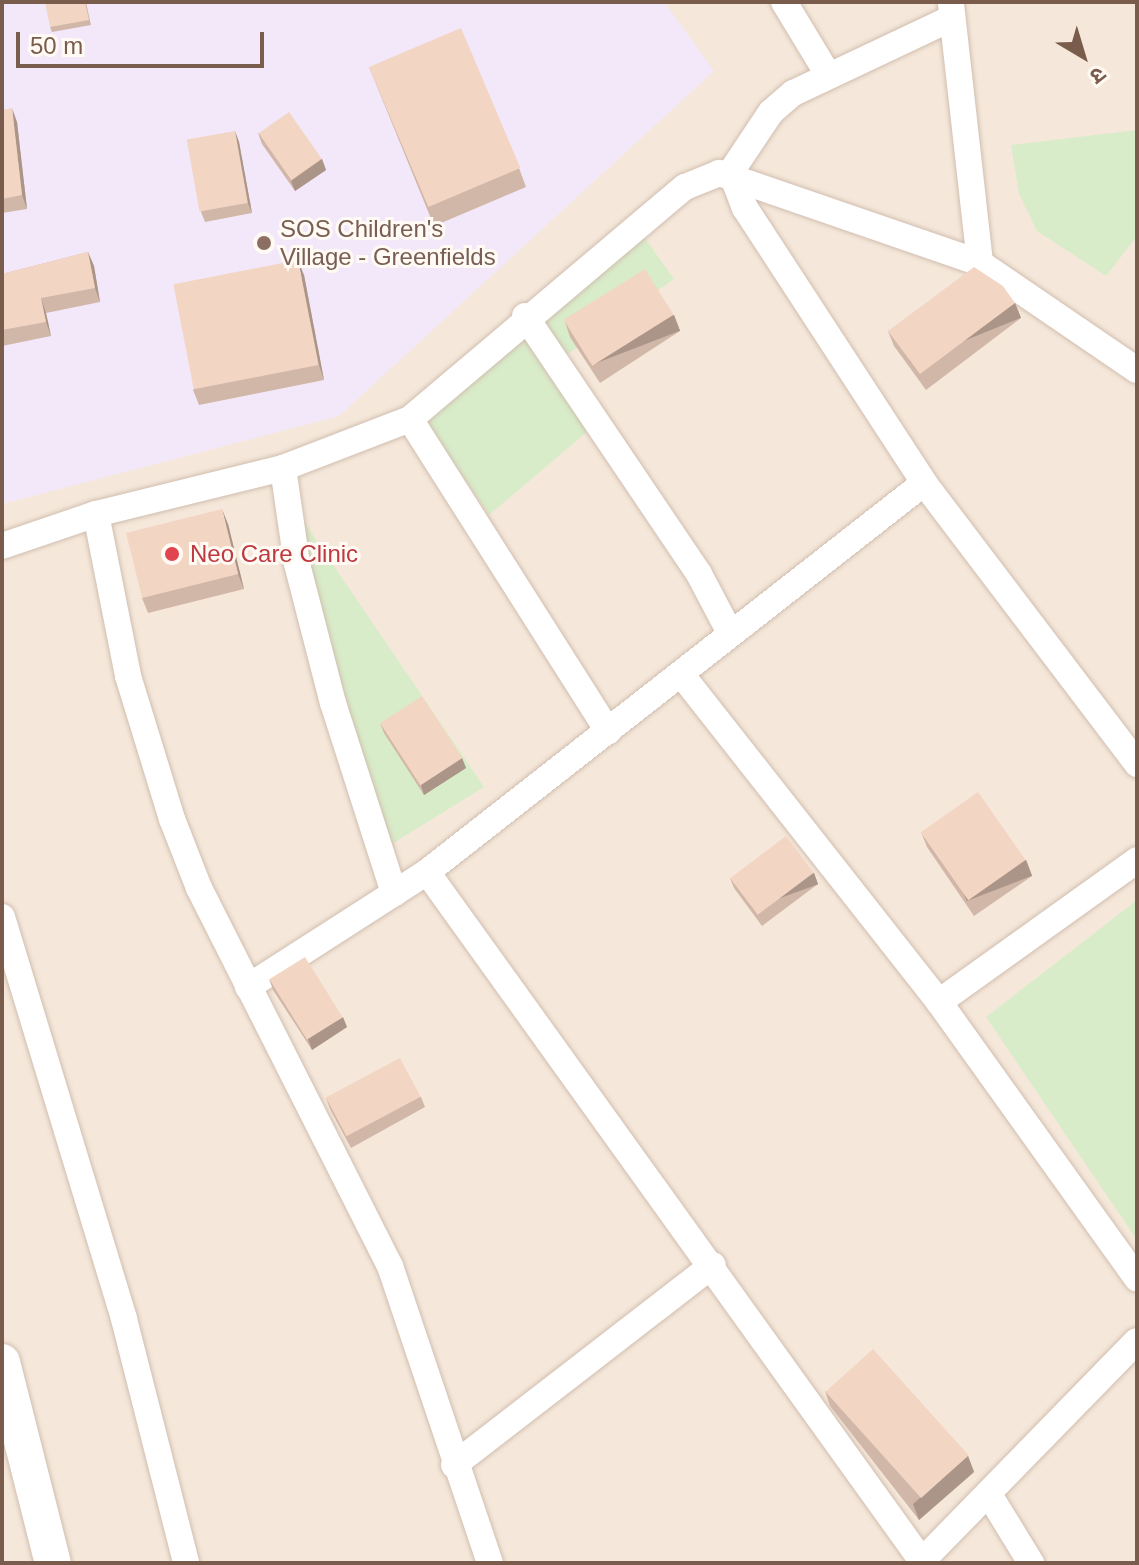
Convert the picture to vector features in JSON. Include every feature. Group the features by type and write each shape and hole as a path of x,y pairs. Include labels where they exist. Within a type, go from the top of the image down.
{"street":[{"path":"784,2 827,73"},
{"path":"731,172 771,112 827,73 951,10 980,263"},
{"path":"731,172 745,208 924,483 1137,764"},
{"path":"2,546 96,514 283,468 410,419 525,316 685,187 731,172 980,263 1137,370"},
{"path":"525,316 699,574 729,631"},
{"path":"410,419 608,731"},
{"path":"283,468 297,564 333,703 394,893"},
{"path":"248,987 427,872 681,674 729,631 924,483"},
{"path":"96,514 140,722 199,888 365,1206 490,1563"},
{"path":"681,674 939,1002 1137,1279"},
{"path":"939,1002 1137,860"},
{"path":"427,872 713,1265 921,1562 990,1496 1137,1341"},
{"path":"2,917 124,1319 186,1563"},
{"path":"454,1465 713,1265"},
{"path":"5,1379 53,1563"},
{"path":"990,1496 1031,1563"}],"shaded area":[{"path":"2,2 1137,2 1137,1563 2,1563"},
{"name":"SOS Children's Village - Greenfields","path":"2,2 664,2 714,71 339,416 2,504"}],"green space":[{"path":"1137,130 1137,236 1106,276 1037,231 1019,194 1011,145"},
{"path":"642,234 674,279 545,370 588,431 489,515 427,423"},
{"path":"283,491 484,787 374,855"},
{"path":"1137,900 1137,1240 986,1017"}],"building":[{"path":"45,2 85,2 89,20 50,27"},
{"path":"461,28 520,168 428,207 369,67"},
{"path":"12,108 22,195 2,199 2,110"},
{"path":"289,112 322,159 291,180 259,133"},
{"path":"235,131 248,203 199,211 187,140"},
{"path":"88,252 95,288 41,298 46,322 2,330 2,274"},
{"path":"298,260 318,365 194,389 173,284"},
{"path":"974,267 1003,286 1015,303 920,374 888,331"},
{"path":"645,269 674,315 592,366 564,320"},
{"path":"222,509 238,574 142,598 126,533"},
{"path":"422,696 462,758 420,785 380,723"},
{"path":"978,792 1026,860 968,900 921,832"},
{"path":"786,836 814,873 758,915 730,878"},
{"path":"305,957 343,1017 307,1039 269,979"},
{"path":"400,1058 421,1097 346,1136 326,1097"},
{"path":"873,1349 969,1455 921,1498 825,1392"}],"place":[{"name":"SOS Children's Village - Greenfields","path":"264,243"},
{"name":"Neo Care Clinic","path":"172,554"}]}
